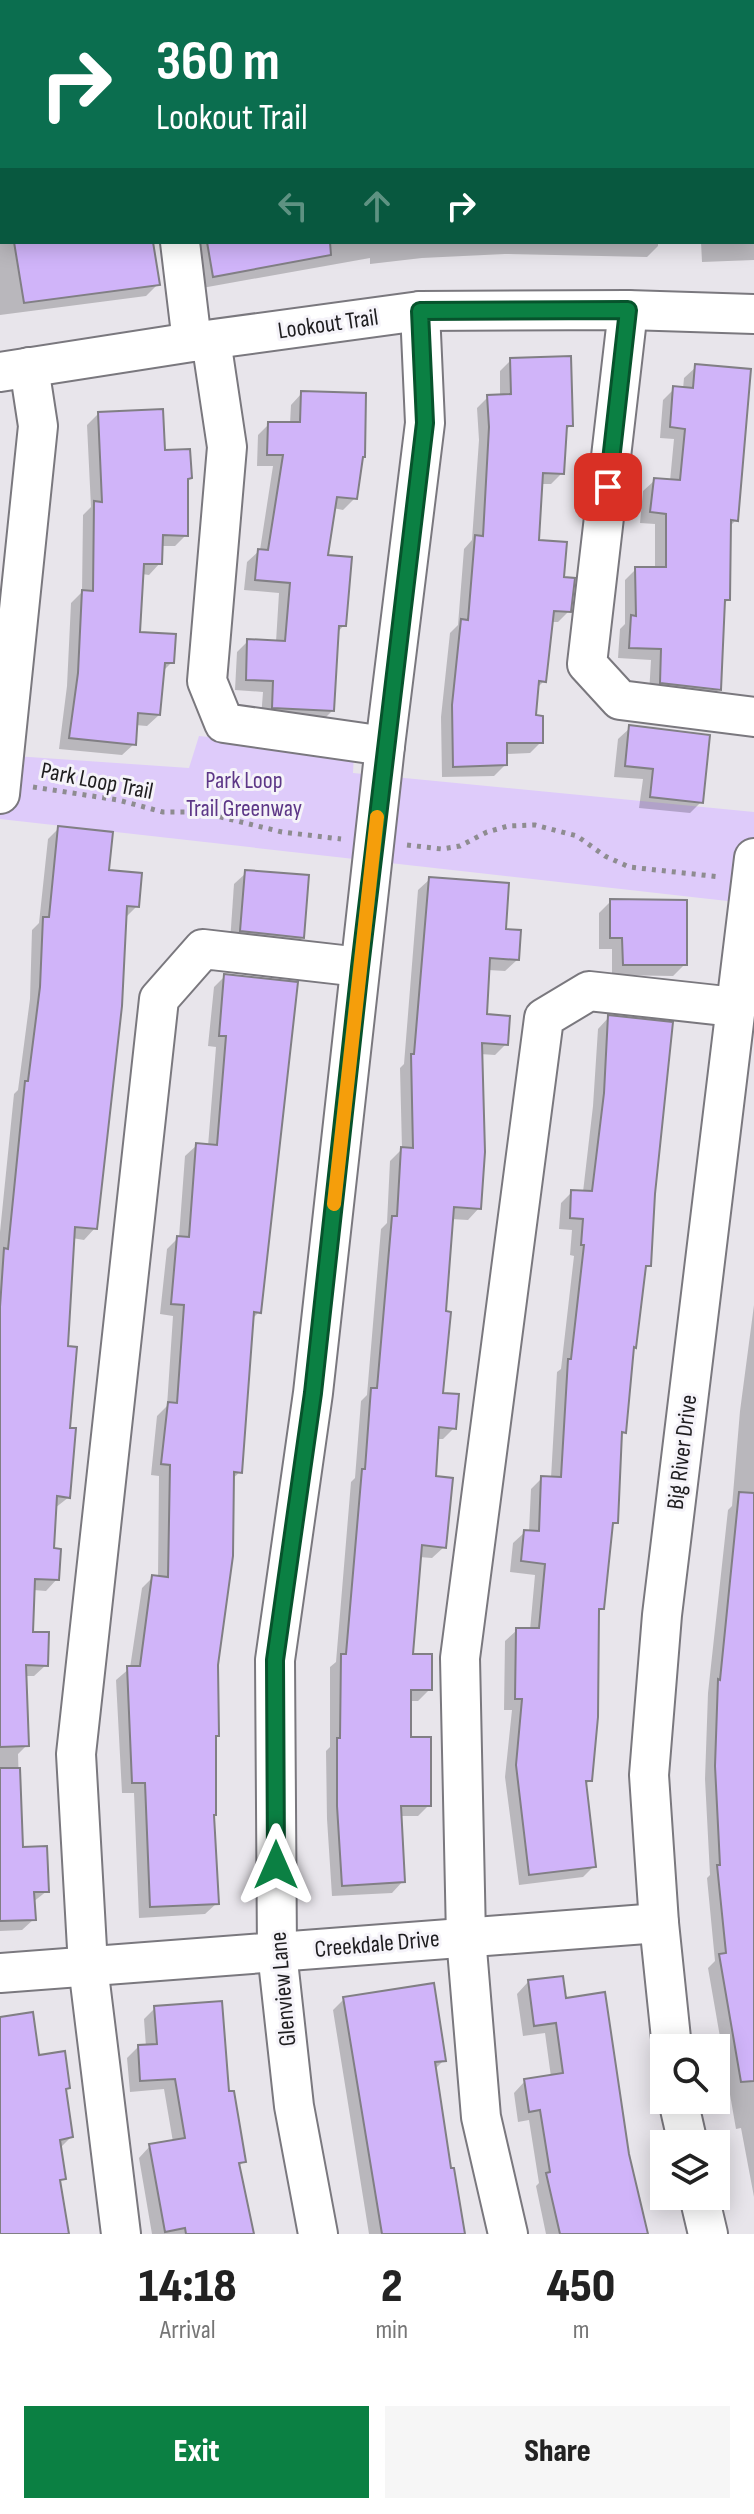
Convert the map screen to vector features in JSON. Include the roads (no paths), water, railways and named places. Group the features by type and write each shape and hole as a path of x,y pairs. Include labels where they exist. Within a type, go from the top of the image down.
{"street":[{"path":"180,244 227,447 207,681 224,723 385,746"},
{"path":"628,310 587,664 620,700 754,717"},
{"name":"Lookout Trail","path":"15,370 420,311 628,310 754,314"},
{"name":"Glenview Lane","path":"318,2234 294,2106 277,1952 275,1660 313,1393 385,746 425,423 420,311"},
{"path":"10,790 6,671 38,426 15,370"},
{"name":"Big River Drive","path":"671,2034 649,1775 662,1615 735,1007 749,938 744,868"},
{"path":"121,2234 88,1966 76,1754 159,999 203,949 360,967"},
{"path":"508,2234 481,2117 466,1937 460,1658 544,1018 589,991 735,1007"},
{"name":"Creekdale Drive","path":"0,1973 659,1923"},
{"path":"702,2210 708,2234"}],"park label":[{"name":"Park Loop Trail Greenway","path":"244,794"}]}
